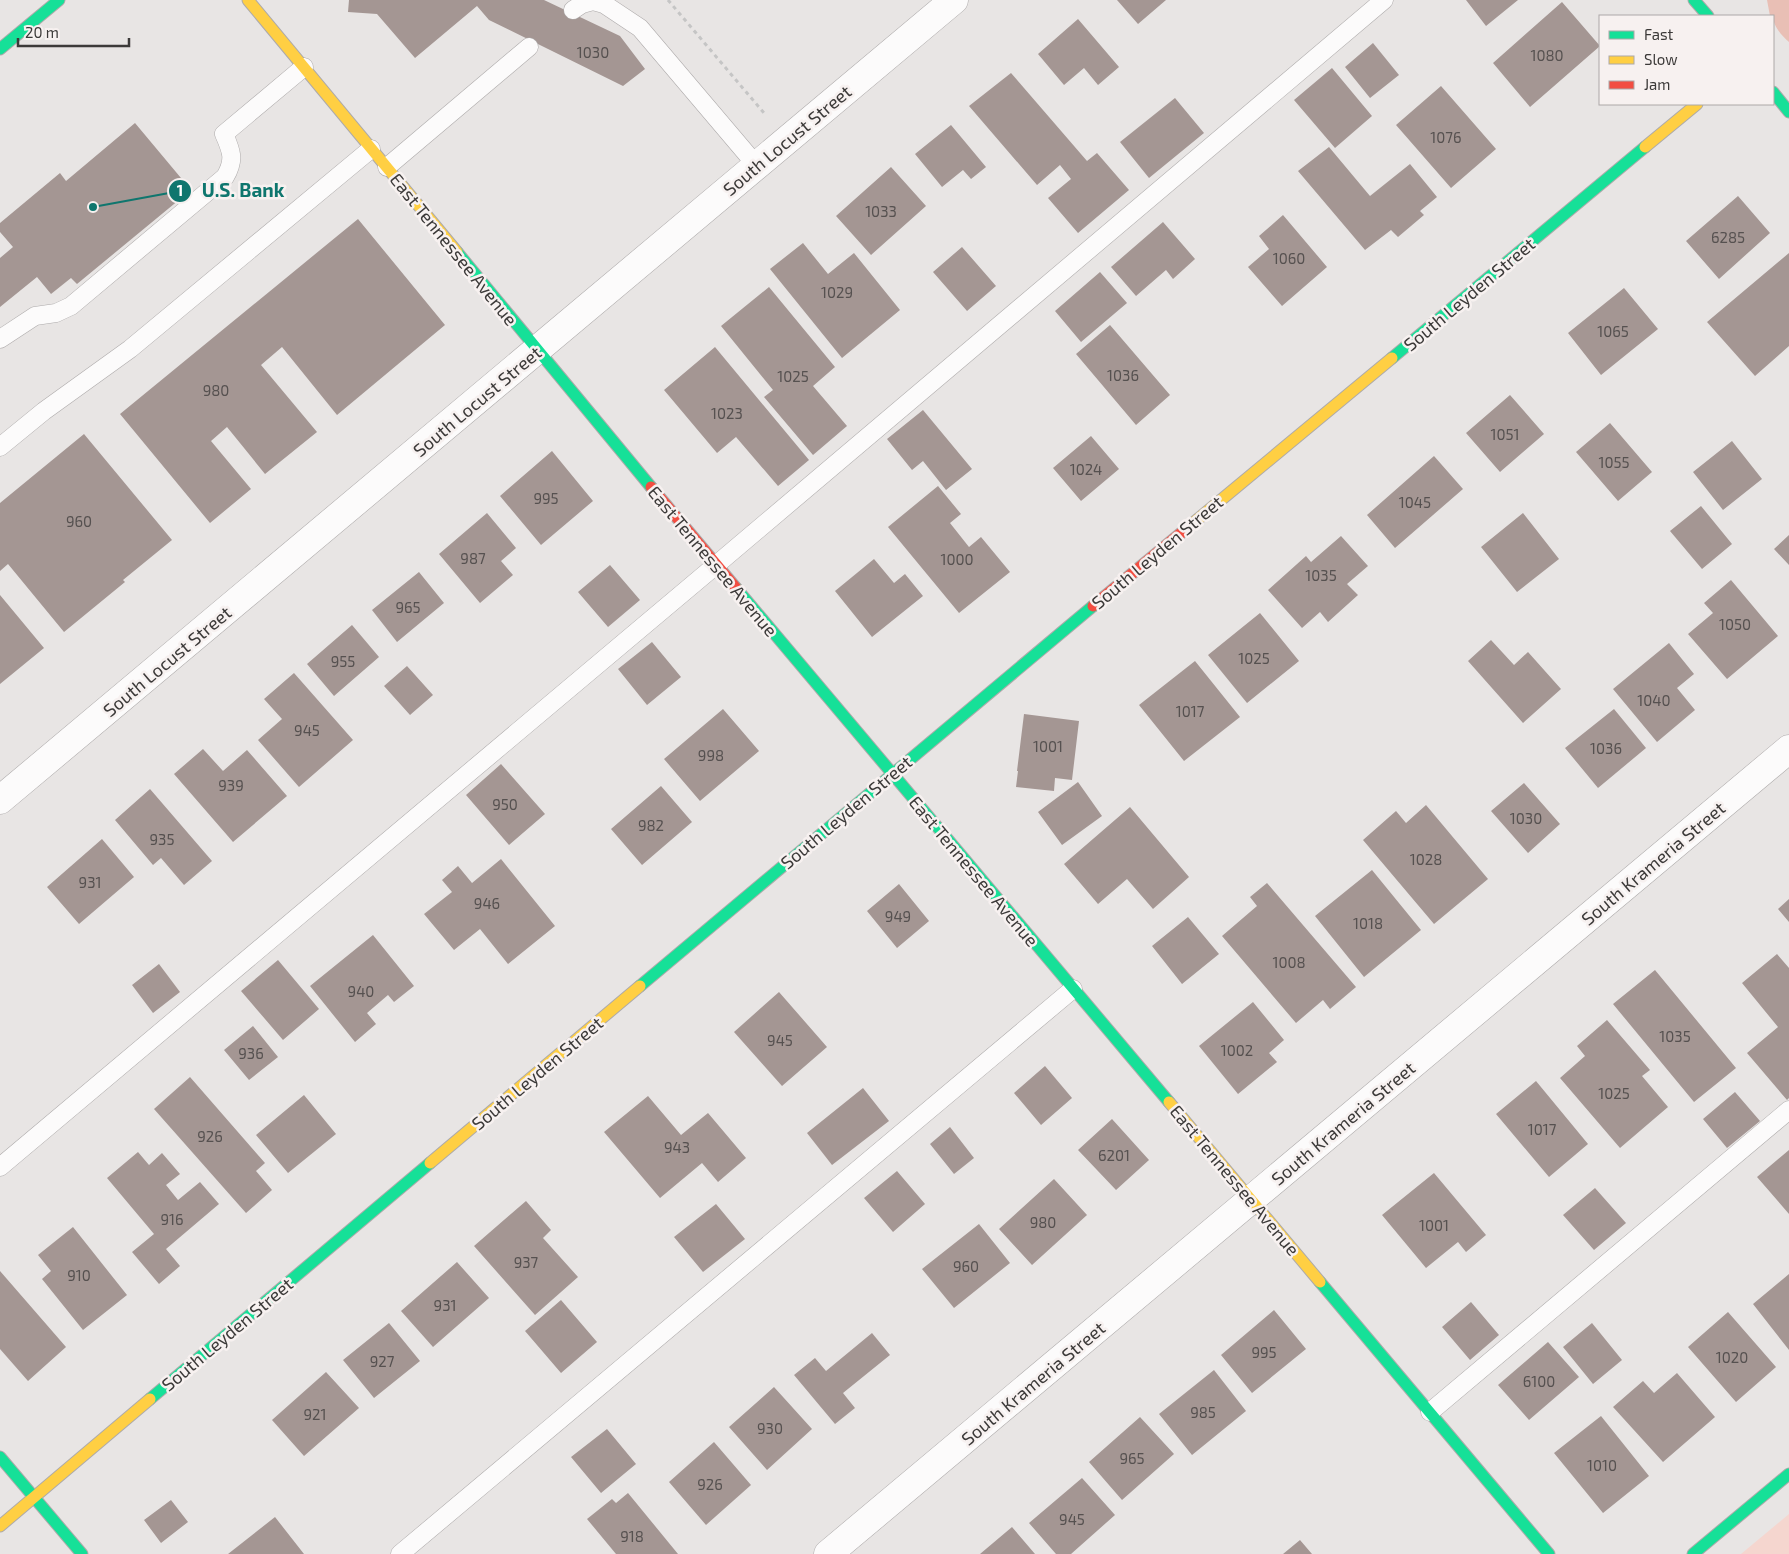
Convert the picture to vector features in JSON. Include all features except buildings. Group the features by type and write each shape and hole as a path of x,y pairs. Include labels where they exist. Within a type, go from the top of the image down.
{"street":[{"path":"0,50 59,0"},
{"name":"East Tennessee Avenue","path":"248,0 716,565 1549,1554"},
{"name":"South Locust Street","path":"0,800 954,0"},
{"path":"1694,0 1707,15"},
{"path":"1774,93 1789,112"},
{"name":"South Leyden Street","path":"0,1526 892,773 1696,105"},
{"name":"South Krameria Street","path":"828,1554 1789,749"},
{"path":"0,1457 82,1554"},
{"path":"1693,1554 1789,1474"}],"lane":[{"path":"0,1167 1384,0"},
{"path":"573,10 582,4 593,1 604,4 640,28 757,166"},
{"path":"387,167 529,47"},
{"path":"0,339 35,316 56,313 71,306 225,177 230,169 233,158 224,134 304,66"},
{"path":"0,447 44,411 130,349 371,149"},
{"path":"400,1554 1072,989"},
{"path":"1430,1412 1789,1110"}],"path":[{"path":"668,0 764,113"}],"shaded area":[{"path":"1767,0 1789,0 1789,42 1776,27 1774,15 1770,15"},
{"path":"1789,1514 1789,1554 1741,1554"}],"traffic: fast":[{"path":"0,49 59,0"},
{"path":"1694,0 1707,15"},
{"path":"1774,93 1789,112"},
{"path":"1392,358 1645,147"},
{"path":"457,252 651,487"},
{"path":"736,588 1169,1102"},
{"path":"640,986 1093,606"},
{"path":"150,1399 430,1163"},
{"path":"1320,1282 1549,1554"},
{"path":"0,1457 82,1554"},
{"path":"1693,1554 1789,1474"}],"traffic: slow":[{"path":"248,0 457,252"},
{"path":"1645,147 1696,105"},
{"path":"1186,529 1392,358"},
{"path":"430,1163 640,986"},
{"path":"1169,1102 1320,1282"},
{"path":"0,1526 150,1399"}],"traffic: jam":[{"path":"651,487 736,588"},
{"path":"1093,606 1186,529"}],"place":[{"name":"U.S. Bank","path":"93,207"}]}
